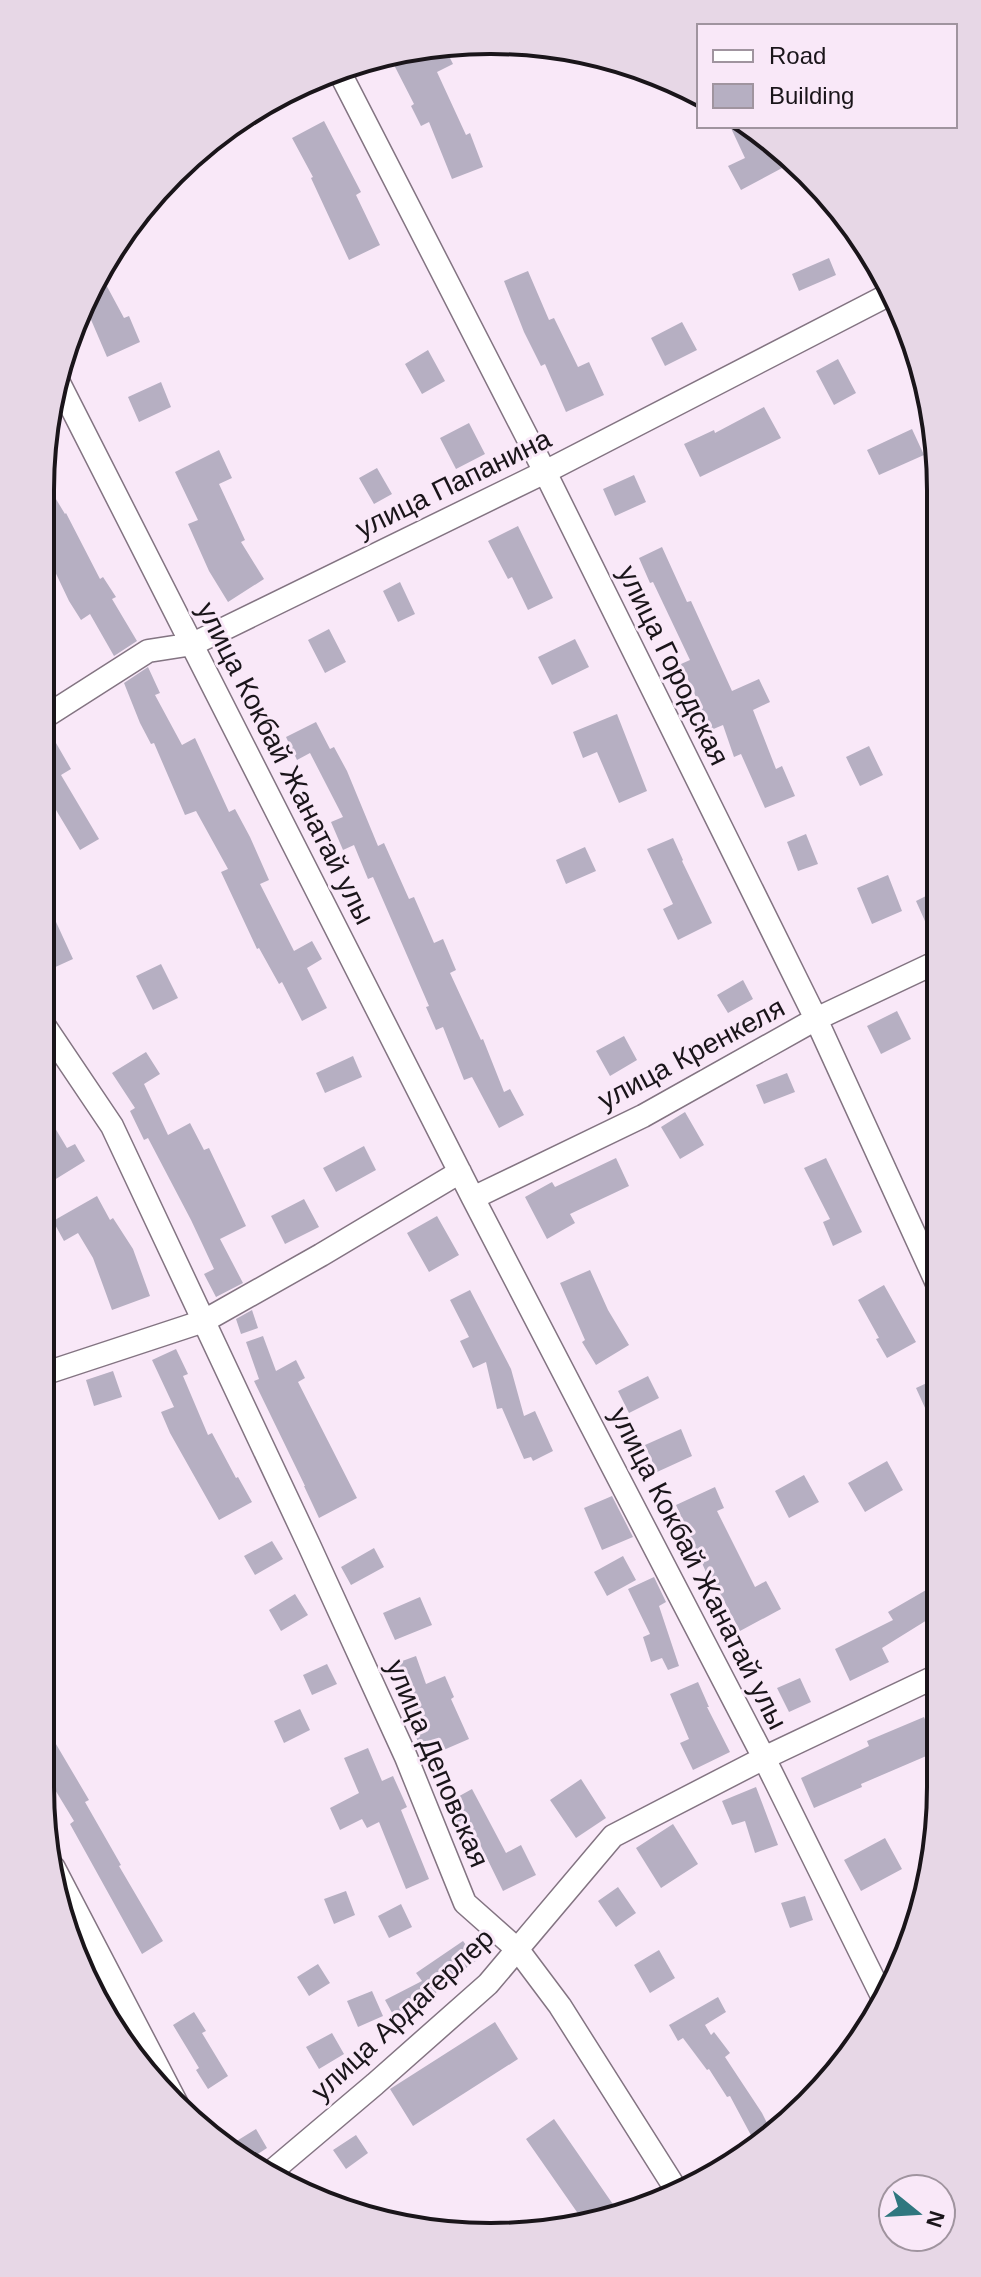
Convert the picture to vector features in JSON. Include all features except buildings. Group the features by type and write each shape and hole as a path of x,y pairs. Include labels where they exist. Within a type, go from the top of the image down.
{"street":[{"name":"улица Городская","path":"343,79 545,472 816,1019 927,1262"},
{"name":"улица Папанина","path":"54,711 148,651 193,644 545,472 882,298"},
{"name":"улица Кокбай Жанатай улы","path":"65,394 473,1198 764,1758 878,1988"},
{"name":"улица Кренкеля","path":"473,1198 643,1116 816,1019 927,967"},
{"name":"улица Деповская","path":"54,1040 112,1126 406,1757 465,1903 518,1950 560,2006 672,2183"},
{"path":"54,1370 204,1321 460,1172"},
{"name":"улица Ардагерлер","path":"276,2167 488,1984 613,1836 764,1758 927,1681"},
{"path":"68,1895 160,2072"}]}
